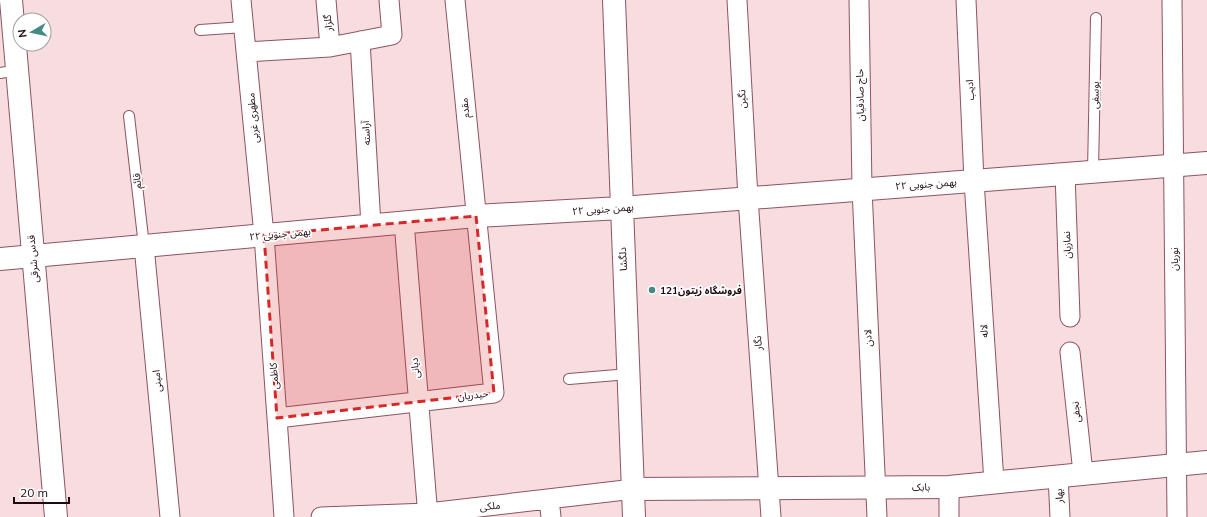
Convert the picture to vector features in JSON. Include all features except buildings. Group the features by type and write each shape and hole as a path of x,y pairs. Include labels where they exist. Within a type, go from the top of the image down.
{"street":[{"name":"قدس شرقی","path":"11,0 8,72 33,256 56,517"},
{"name":"مطهری غربی","path":"241,0 264,235"},
{"name":"گلزار","path":"326,0 330,47"},
{"path":"246,52 330,47 392,35 389,0"},
{"name":"مقدم","path":"455,0 476,216"},
{"name":"دلگشا","path":"614,0 634,517"},
{"name":"نگین","path":"737,0 748,198"},
{"name":"حاج صادقیان","path":"859,0 862,189"},
{"name":"ادیب","path":"966,0 974,180"},
{"name":"نوریان","path":"1172,0 1176,517"},
{"name":"آراسته","path":"360,41 371,226"},
{"name":"۲۲ بهمن جنوبی","path":"0,259 476,216 621,208 1207,163"},
{"name":"نمازیان","path":"1065,174 1070,317"},
{"name":"لاله","path":"974,180 994,482"},
{"name":"لادن","path":"862,189 877,517"},
{"name":"نگار","path":"748,198 771,517"},
{"name":"حیدریان","path":"277,418 494,393 476,216"},
{"name":"دیانی","path":"404,222 428,515"},
{"name":"کاظمی","path":"264,235 284,517"},
{"name":"امینی","path":"144,246 170,517"},
{"name":"نجفی","path":"1070,352 1083,473"},
{"name":"بابک","path":"634,489 949,487 1207,462"},
{"name":"بهار","path":"1058,476 1060,517"},
{"path":"949,487 949,517"},
{"name":"ملکی","path":"321,517 428,515 550,508 634,489"}],"lane":[{"name":"یوسفی","path":"1093,171 1096,18"},
{"path":"200,30 244,27"},
{"name":"قائم","path":"129,116 144,246"},
{"path":"569,379 629,374"}],"highlighted area":[{"path":"476,216 494,393 277,418 264,235"}],"place":[{"name":"فروشگاه زیتون121","path":"652,290"}]}
